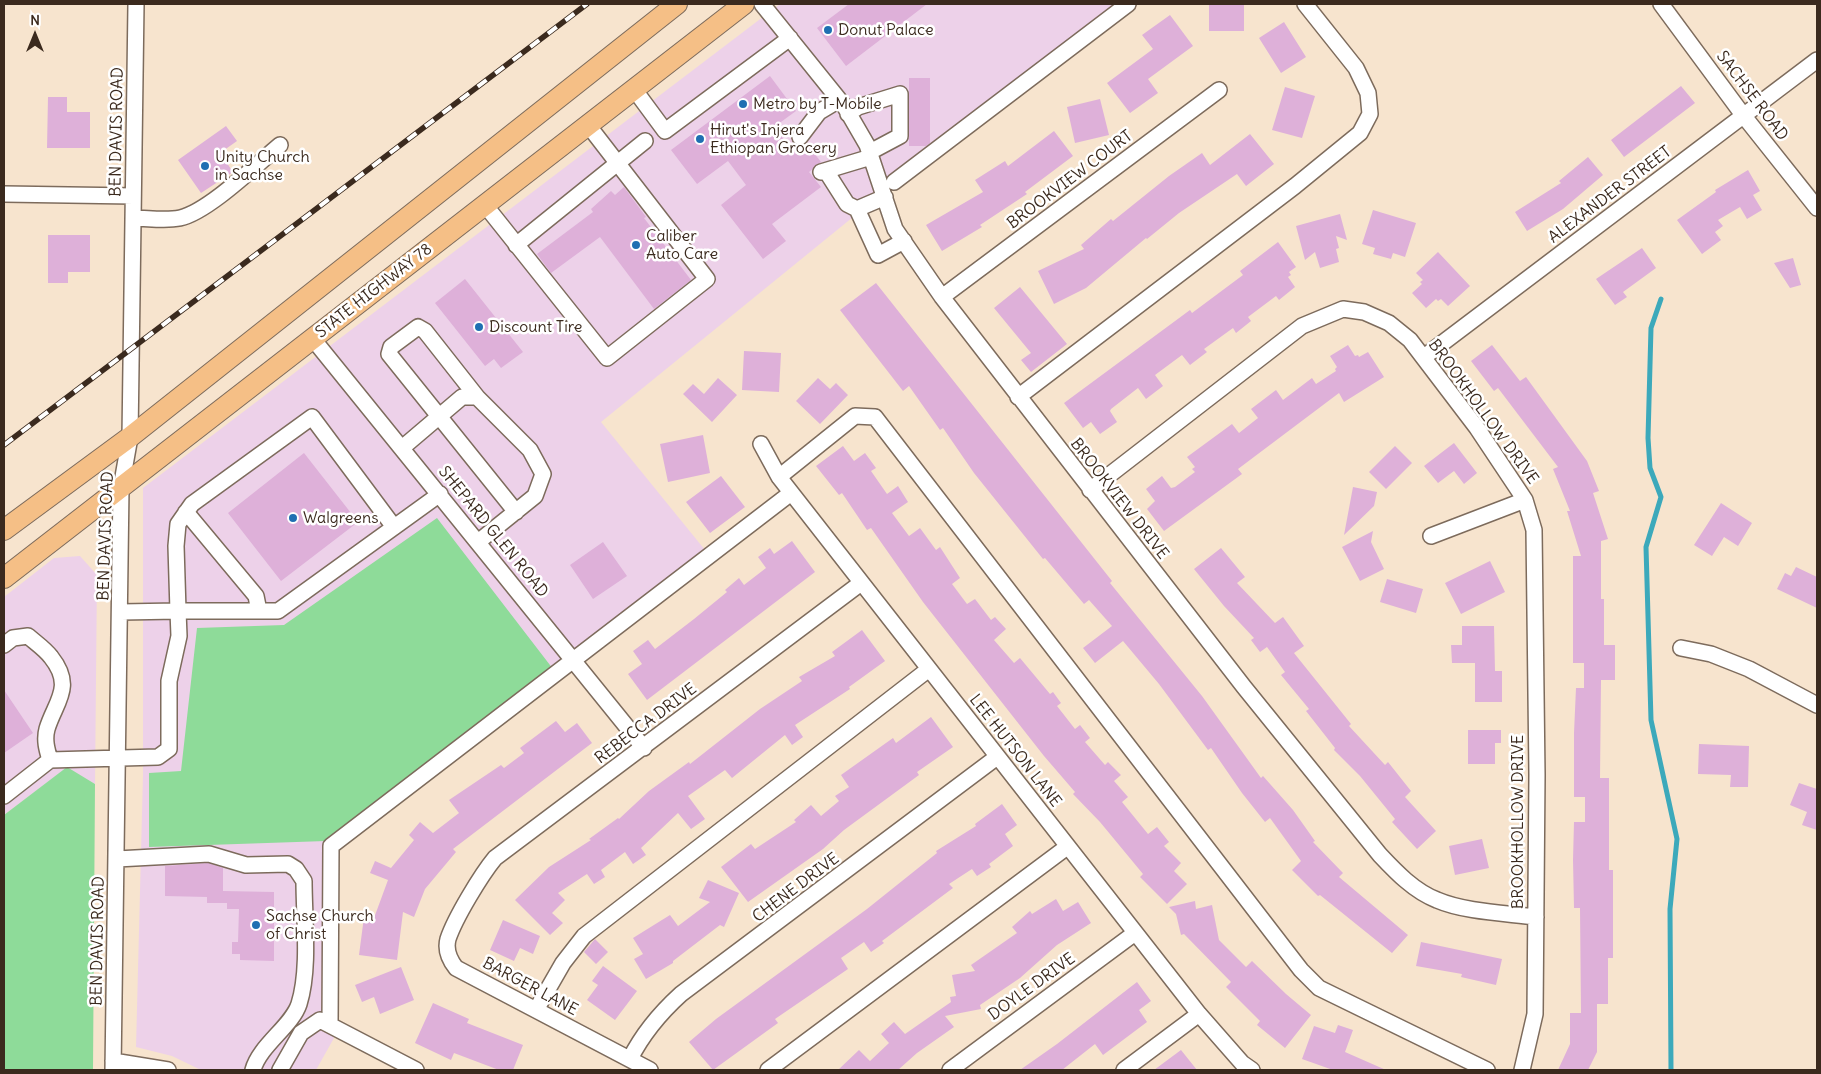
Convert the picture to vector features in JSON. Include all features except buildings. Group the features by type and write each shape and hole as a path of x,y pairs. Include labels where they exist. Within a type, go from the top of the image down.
{"main road":[{"path":"4,530 130,437 677,4"},
{"name":"STATE HIGHWAY 78","path":"4,578 744,4"}],"street":[{"name":"BEN DAVIS ROAD","path":"113,1065 119,758 121,488 130,437 136,4"},
{"name":"BROOKVIEW DRIVE","path":"762,4 839,100 848,114 870,155 895,229 942,297 1090,490 1281,733 1380,855 1404,880 1437,900 1480,910 1536,917"},
{"path":"894,182 1128,4"},
{"path":"1018,397 1287,192 1360,133 1370,114 1368,93 1356,68 1306,4"},
{"name":"SACHSE ROAD","path":"1661,4 1743,115 1817,208"},
{"path":"634,89 665,131 790,38"},
{"name":"ALEXANDER STREET","path":"1424,358 1817,60"},
{"name":"BROOKVIEW COURT","path":"942,297 1219,90"},
{"path":"848,114 858,107 900,94 900,136 870,155 823,172 847,204 858,209 878,255 904,241"},
{"path":"800,137 819,112 839,100"},
{"path":"485,205 607,358 707,279 588,125"},
{"path":"516,244 645,141"},
{"path":"133,218 179,218 190,214 205,206 280,145"},
{"path":"4,194 133,196"},
{"path":"858,209 884,197"},
{"name":"BROOKHOLLOW DRIVE","path":"1090,490 1302,326 1327,313 1344,309 1364,312 1389,323 1410,340 1477,428 1525,500 1534,530 1535,1014 1522,1070"},
{"path":"478,542 516,512 536,496 543,474 530,450 476,397 425,331 418,327 391,347 389,354 516,512"},
{"name":"SHEPARD GLEN ROAD","path":"313,339 644,748"},
{"path":"402,448 462,397 476,397"},
{"path":"779,477 855,416 875,417 1301,970 1320,988 1486,1070"},
{"path":"4,796 50,760 158,756 169,749 169,681 179,636 176,546 178,524 192,504 312,417 394,527"},
{"name":"LEE HUTSON LANE","path":"761,444 779,477 791,493 1067,847 1199,1014 1242,1063 1252,1070"},
{"path":"330,1024 331,846 791,493"},
{"path":"121,612 278,611 440,494"},
{"path":"1431,536 1525,500"},
{"path":"186,512 256,596 259,611"},
{"name":"REBECCA DRIVE","path":"466,905 484,872 495,858 644,748 861,583"},
{"path":"4,645 13,638 28,636 52,658 62,679 62,695 47,730 45,745 50,760"},
{"path":"1681,648 1711,654 1749,669 1817,705"},
{"path":"536,1010 563,962 584,936 929,668"},
{"name":"CHENE DRIVE","path":"630,1059 641,1038 659,1014 681,994 997,757"},
{"path":"768,1070 1067,847"},
{"path":"117,859 209,854 246,865 288,864 296,870 304,881 304,970 298,1005 260,1057 253,1070"},
{"name":"BARGER LANE","path":"466,905 448,940 448,958 456,968 650,1070"},
{"name":"DOYLE DRIVE","path":"950,1070 1135,933"},
{"path":"1124,1070 1199,1014"},
{"path":"280,1070 301,1033 320,1020 416,1070"},
{"path":"113,1065 140,1064 168,1070"}],"shaded area":[{"path":"780,4 1115,4 601,422 705,550 326,841 324,1020 334,1038 316,1070 201,1070 172,1056 136,1047 143,775 143,488"},
{"path":"80,556 97,575 95,784 67,768 4,815 4,597 54,558"}],"green space":[{"path":"437,518 553,669 326,841 149,847 149,773 181,771 197,628 284,625"},
{"path":"67,767 95,784 93,1070 4,1070 4,815"}],"waterway":[{"path":"1661,299 1651,328 1648,438 1650,468 1661,497 1646,547 1651,720 1677,839 1670,909 1671,1070"}],"railway":[{"path":"4,445 587,4"}],"place":[{"name":"Donut Palace","path":"828,30"},
{"name":"Metro by T-Mobile","path":"743,104"},
{"name":"Hirut's Injera Ethiopan Grocery","path":"700,139"},
{"name":"Unity Church in Sachse","path":"205,166"},
{"name":"Caliber Auto Care","path":"636,245"},
{"name":"Discount Tire","path":"479,327"},
{"name":"Walgreens","path":"293,518"},
{"name":"Sachse Church of Christ","path":"256,925"}]}
